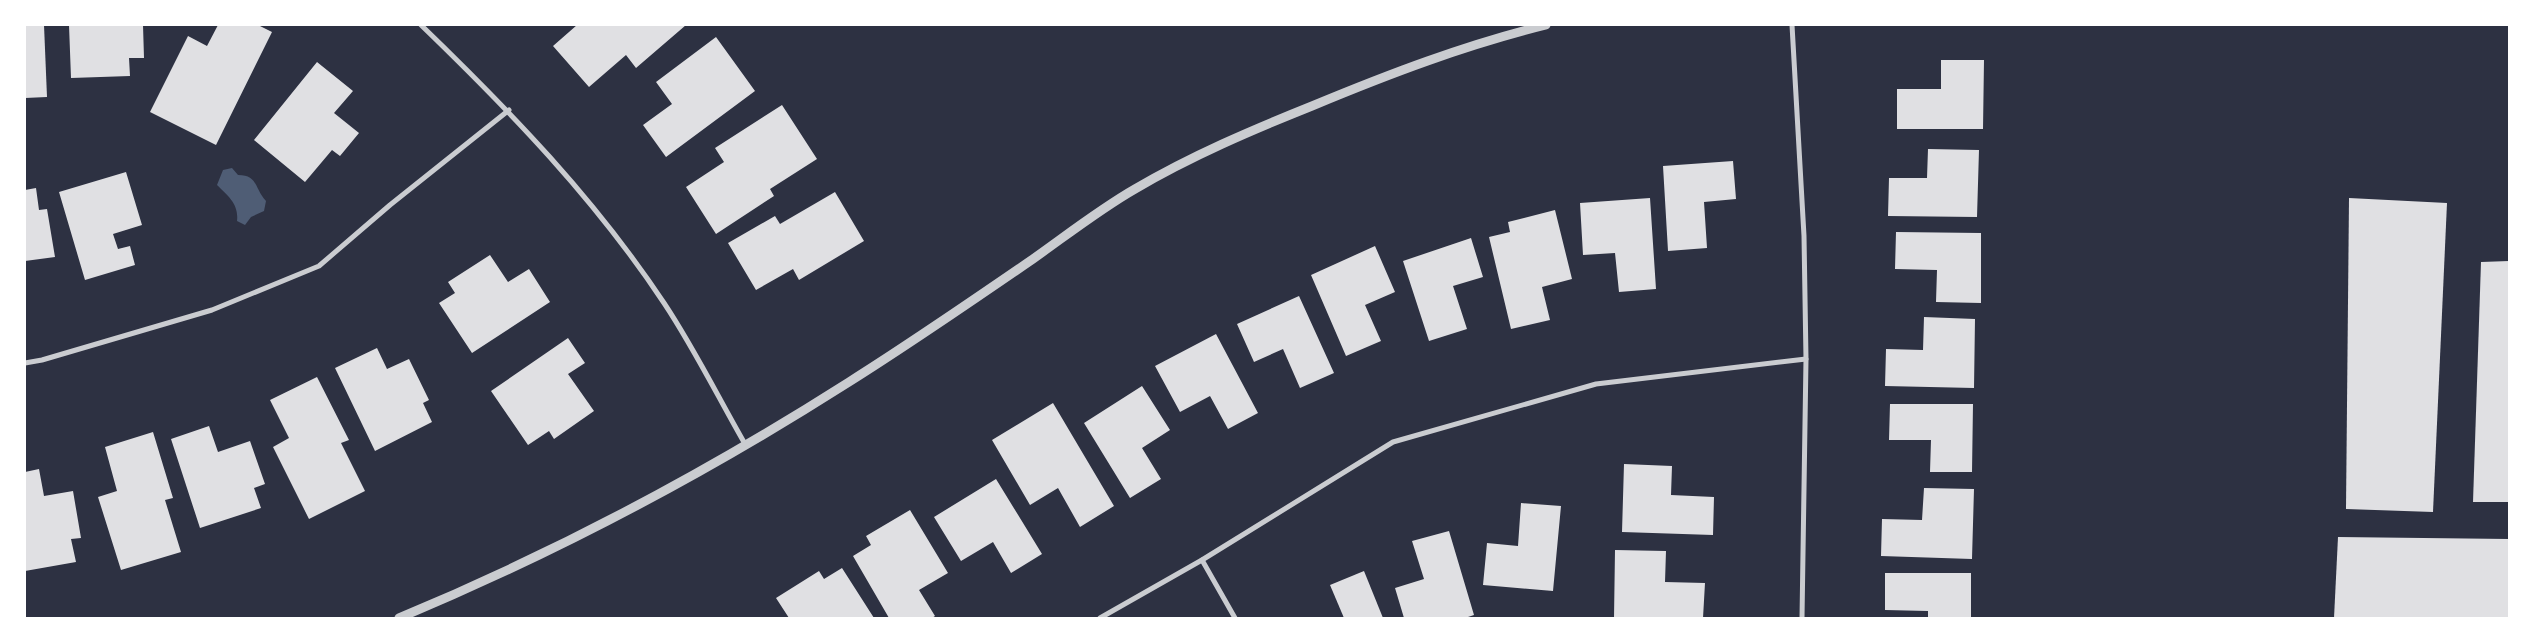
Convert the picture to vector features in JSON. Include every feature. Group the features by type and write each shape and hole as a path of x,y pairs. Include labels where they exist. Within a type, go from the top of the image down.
{"street":[{"path":"421,25 509,110 603,218 664,304 745,444"},
{"path":"399,618 468,590 607,522 745,444 846,384 948,318 1133,190 1198,156 1257,128 1412,64 1497,37 1546,25"},
{"path":"1792,25 1804,236 1806,359 1802,618"},
{"path":"25,363 42,360 212,310 318,266 390,205 509,110"},
{"path":"1100,618 1202,560 1393,442 1596,384 1806,359"},
{"path":"1202,560 1235,618"}],"water":[{"path":"232,168 238,175 249,177 266,201 264,211 251,217 245,225 237,221 234,205 217,185 223,170"}],"building":[{"path":"25,25 44,25 47,97 25,98"},
{"path":"69,25 143,25 144,58 129,58 130,76 71,78"},
{"path":"218,25 258,25 272,32 216,145 150,112 188,36 207,46"},
{"path":"577,25 686,25 636,68 626,55 589,87 553,46"},
{"path":"716,37 755,91 666,157 643,125 672,104 656,82"},
{"path":"1941,60 1984,60 1983,129 1897,129 1897,89 1941,89"},
{"path":"317,62 353,91 334,113 359,133 340,156 332,150 305,182 254,140"},
{"path":"782,105 817,159 770,189 774,196 716,234 686,187 724,162 715,148"},
{"path":"1928,149 1979,150 1977,217 1888,216 1889,178 1927,178"},
{"path":"1733,161 1736,199 1704,202 1707,248 1668,251 1663,166"},
{"path":"126,172 142,225 113,234 118,249 130,246 135,265 85,280 59,192"},
{"path":"36,188 39,210 47,209 55,257 25,261 25,190"},
{"path":"835,192 864,241 799,280 793,269 756,290 728,243 775,216 780,224"},
{"path":"1650,198 1656,289 1619,292 1615,253 1583,255 1580,203"},
{"path":"2349,198 2447,203 2433,512 2346,509"},
{"path":"1555,210 1572,279 1542,287 1550,320 1511,329 1489,237 1510,232 1508,222"},
{"path":"1896,232 1981,233 1981,303 1936,302 1937,270 1895,269"},
{"path":"1471,238 1483,277 1453,286 1467,329 1429,341 1403,261"},
{"path":"1375,246 1395,292 1365,305 1381,341 1346,356 1311,275"},
{"path":"490,255 508,282 529,269 550,302 472,353 439,303 455,293 448,282"},
{"path":"2509,261 2509,502 2473,502 2481,262"},
{"path":"1299,296 1334,373 1300,388 1283,349 1254,362 1237,324"},
{"path":"1924,317 1975,319 1974,388 1885,386 1886,349 1923,350"},
{"path":"1216,334 1258,413 1228,429 1210,396 1180,412 1155,366"},
{"path":"568,338 585,363 568,374 594,411 554,439 549,431 528,445 491,391"},
{"path":"377,348 387,369 409,359 429,400 423,403 432,422 375,451 335,368"},
{"path":"317,377 349,440 341,443 365,491 309,519 273,447 289,438 270,400"},
{"path":"1142,386 1170,430 1142,448 1161,479 1130,498 1084,423"},
{"path":"1053,403 1114,506 1080,527 1058,488 1030,505 992,440"},
{"path":"1890,404 1973,404 1972,472 1930,472 1931,440 1889,440"},
{"path":"209,426 218,452 250,441 265,484 254,488 261,508 200,528 171,439"},
{"path":"153,432 173,498 165,500 181,552 121,570 98,497 117,491 105,447"},
{"path":"1624,464 1672,466 1671,495 1714,497 1713,535 1622,532"},
{"path":"39,469 44,496 73,491 81,538 71,539 76,562 25,571 25,472"},
{"path":"996,479 1042,554 1011,573 993,542 961,561 934,517"},
{"path":"1924,488 1974,489 1972,559 1881,556 1882,519 1922,520"},
{"path":"1521,503 1561,506 1553,591 1483,585 1487,543 1518,546"},
{"path":"910,510 948,573 919,590 935,616 932,618 889,618 853,556 871,545 866,536"},
{"path":"1449,531 1474,615 1465,618 1404,618 1395,588 1424,579 1412,541"},
{"path":"2338,537 2509,539 2509,618 2334,618"},
{"path":"1615,550 1666,551 1665,582 1705,583 1703,618 1614,618"},
{"path":"842,568 874,618 789,618 776,598 819,571 824,579"},
{"path":"1364,571 1383,618 1344,618 1330,585"},
{"path":"1885,573 1971,573 1971,618 1928,618 1928,611 1885,610"}]}
